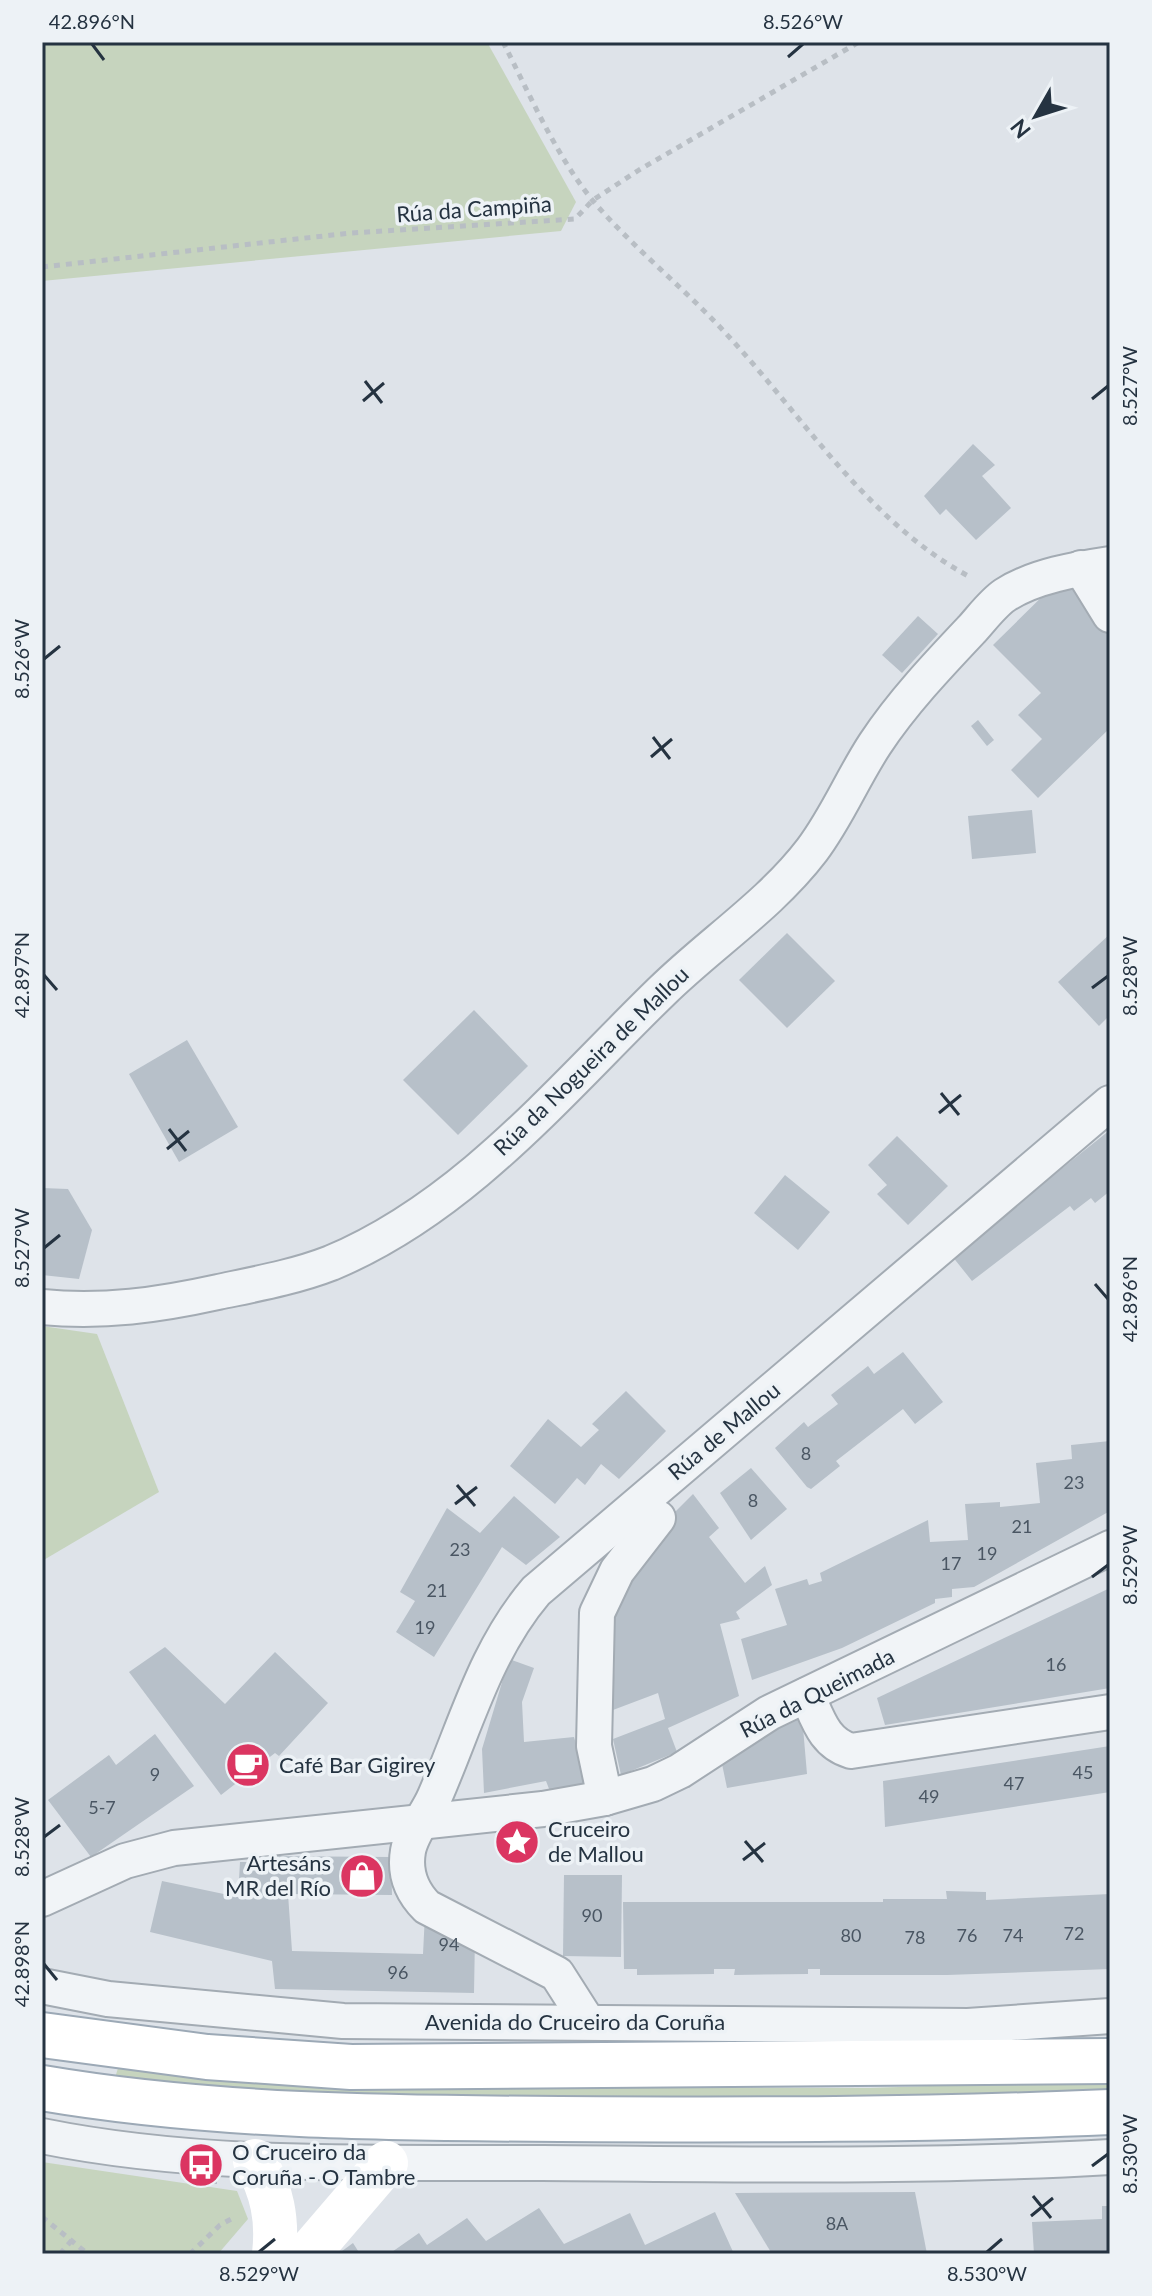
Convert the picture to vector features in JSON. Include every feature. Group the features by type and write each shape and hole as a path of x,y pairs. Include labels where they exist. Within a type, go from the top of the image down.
{"main road":[{"name":"Avenida do Cruceiro da Coruña","path":"42,2035 207,2057 382,2068 1110,2061"},
{"path":"42,2088 146,2102 319,2116 824,2118 1110,2112"},
{"path":"255,2161 272,2197 276,2219 274,2254"},
{"path":"308,2254 386,2163"}],"street":[{"path":"1004,595 1096,566 1110,615"},
{"name":"Rúa da Nogueira de Mallou","path":"42,1307 81,1311 134,1308 274,1280 329,1263 376,1241 428,1208 479,1169 574,1081 665,988 787,879 842,806 874,745 909,700 1004,595"},
{"name":"Rúa de Mallou","path":"587,2021 557,1974 427,1907 414,1895 409,1880 408,1851 494,1650 512,1619 536,1591 1110,1103"},
{"path":"605,1798 594,1746 597,1613 617,1571 658,1518"},
{"name":"Rúa da Queimada","path":"422,1823 605,1798 653,1784 680,1771 759,1719 1110,1548"},
{"path":"807,1695 826,1736 837,1747 851,1751 1110,1712"},
{"path":"42,1899 125,1861 174,1848 422,1823"},
{"name":"Avenida do Cruceiro da Coruña","path":"42,1986 108,1999 343,2021 968,2026 1110,2016"},
{"path":"42,2136 86,2145 255,2161 971,2165 1110,2157"}],"path":[{"path":"503,42 551,136 593,200 730,338 866,494 911,540 946,564 1004,595"},
{"name":"Rúa da Campiña","path":"42,267 351,233 575,219 593,200 859,42"},
{"path":"42,2217 88,2254"},
{"path":"190,2254 220,2225"},
{"path":"60,2254 72,2240"}],"green space":[{"path":"42,42 487,42 576,202 561,231 42,281"},
{"path":"42,1326 97,1334 159,1492 42,1561"},
{"path":"118,2068 258,2082 395,2087 870,2088 1110,2080 1110,2092 871,2097 396,2097 256,2092 115,2078"},
{"path":"42,2162 237,2191 248,2219 218,2254 42,2254"}],"building":[{"path":"973,444 995,465 982,476 1011,508 976,540 946,509 940,515 924,496"},
{"path":"1058,581 1067,581 1110,637 1110,728 1038,798 1011,770 1042,739 1018,715 1041,693 993,645"},
{"path":"918,616 938,634 902,673 882,655"},
{"path":"978,720 994,740 987,746 971,726"},
{"path":"1032,810 1036,853 972,859 968,816"},
{"path":"787,933 835,981 787,1028 739,980"},
{"path":"1110,934 1110,1015 1099,1026 1058,982"},
{"path":"474,1010 528,1066 458,1135 403,1080"},
{"path":"187,1040 238,1127 179,1162 129,1074"},
{"path":"1110,1130 1110,1191 1095,1203 1091,1198 1074,1211 1070,1206 972,1281 952,1256"},
{"path":"897,1136 948,1186 908,1225 877,1194 887,1185 868,1165"},
{"path":"785,1175 830,1212 798,1250 754,1213"},
{"path":"42,1188 68,1189 92,1230 79,1279 42,1275"},
{"path":"903,1352 943,1402 915,1424 903,1409 836,1461 840,1466 811,1489 807,1487 775,1448 804,1422 808,1427 838,1404 831,1395 868,1366 874,1374"},
{"path":"626,1391 666,1431 619,1479 601,1464 585,1485 577,1478 555,1504 510,1466 548,1419 581,1447 599,1430 592,1424"},
{"path":"1110,1441 1110,1511 974,1587 952,1589 952,1597 935,1599 935,1603 842,1648 752,1680 741,1639 787,1625 775,1589 807,1579 809,1585 822,1581 820,1573 928,1520 930,1542 968,1540 965,1504 1000,1502 1000,1507 1040,1503 1036,1463 1072,1459 1071,1445"},
{"path":"751,1468 787,1509 751,1540 720,1493"},
{"path":"693,1494 719,1528 709,1537 745,1583 765,1566 772,1585 736,1612 740,1619 720,1624 739,1696 668,1728 677,1752 621,1775 613,1739 665,1719 658,1693 613,1710 615,1646 611,1608 668,1519"},
{"path":"514,1496 560,1537 526,1565 502,1547 434,1657 396,1632 415,1601 400,1592 447,1508 480,1533"},
{"path":"1110,1588 1110,1688 885,1725 877,1698"},
{"path":"165,1647 225,1704 275,1652 328,1703 279,1756 275,1753 221,1795 129,1672"},
{"path":"509,1659 534,1668 522,1702 524,1742 574,1737 588,1785 551,1794 546,1781 484,1793 482,1749"},
{"path":"802,1716 807,1774 727,1788 722,1764 765,1728"},
{"path":"155,1734 194,1786 91,1857 48,1800 109,1755 116,1765"},
{"path":"1110,1746 1110,1792 885,1827 883,1781"},
{"path":"264,1856 391,1857 392,1895 288,1894 292,1951 423,1954 425,1914 475,1936 474,1993 275,1989 272,1961 150,1932 162,1881 238,1897 240,1862 264,1862"},
{"path":"564,1875 622,1875 621,1957 563,1956"},
{"path":"946,1891 986,1892 986,1900 1110,1894 1110,1969 947,1975 820,1975 820,1969 808,1969 808,1974 734,1975 735,1969 714,1969 714,1974 637,1975 637,1969 624,1969 623,1902 883,1902 883,1899 947,1899"},
{"path":"200,2171 217,2174 217,2184 196,2183 191,2175"},
{"path":"915,2192 927,2254 772,2254 735,2193"},
{"path":"1102,2206 1110,2206 1110,2254 1034,2254 1032,2222 1102,2219"},
{"path":"539,2208 564,2244 630,2213 645,2245 715,2212 734,2254 389,2254 419,2233 427,2245 467,2218 486,2241"},
{"path":"353,2243 360,2254 338,2254"}],"place":[{"name":"Café Bar Gigirey","path":"248,1765"},
{"name":"Cruceiro de Mallou","path":"517,1842"},
{"name":"Artesáns MR del Río","path":"362,1876"},
{"name":"O Cruceiro da Coruña - O Tambre","path":"201,2165"}]}
